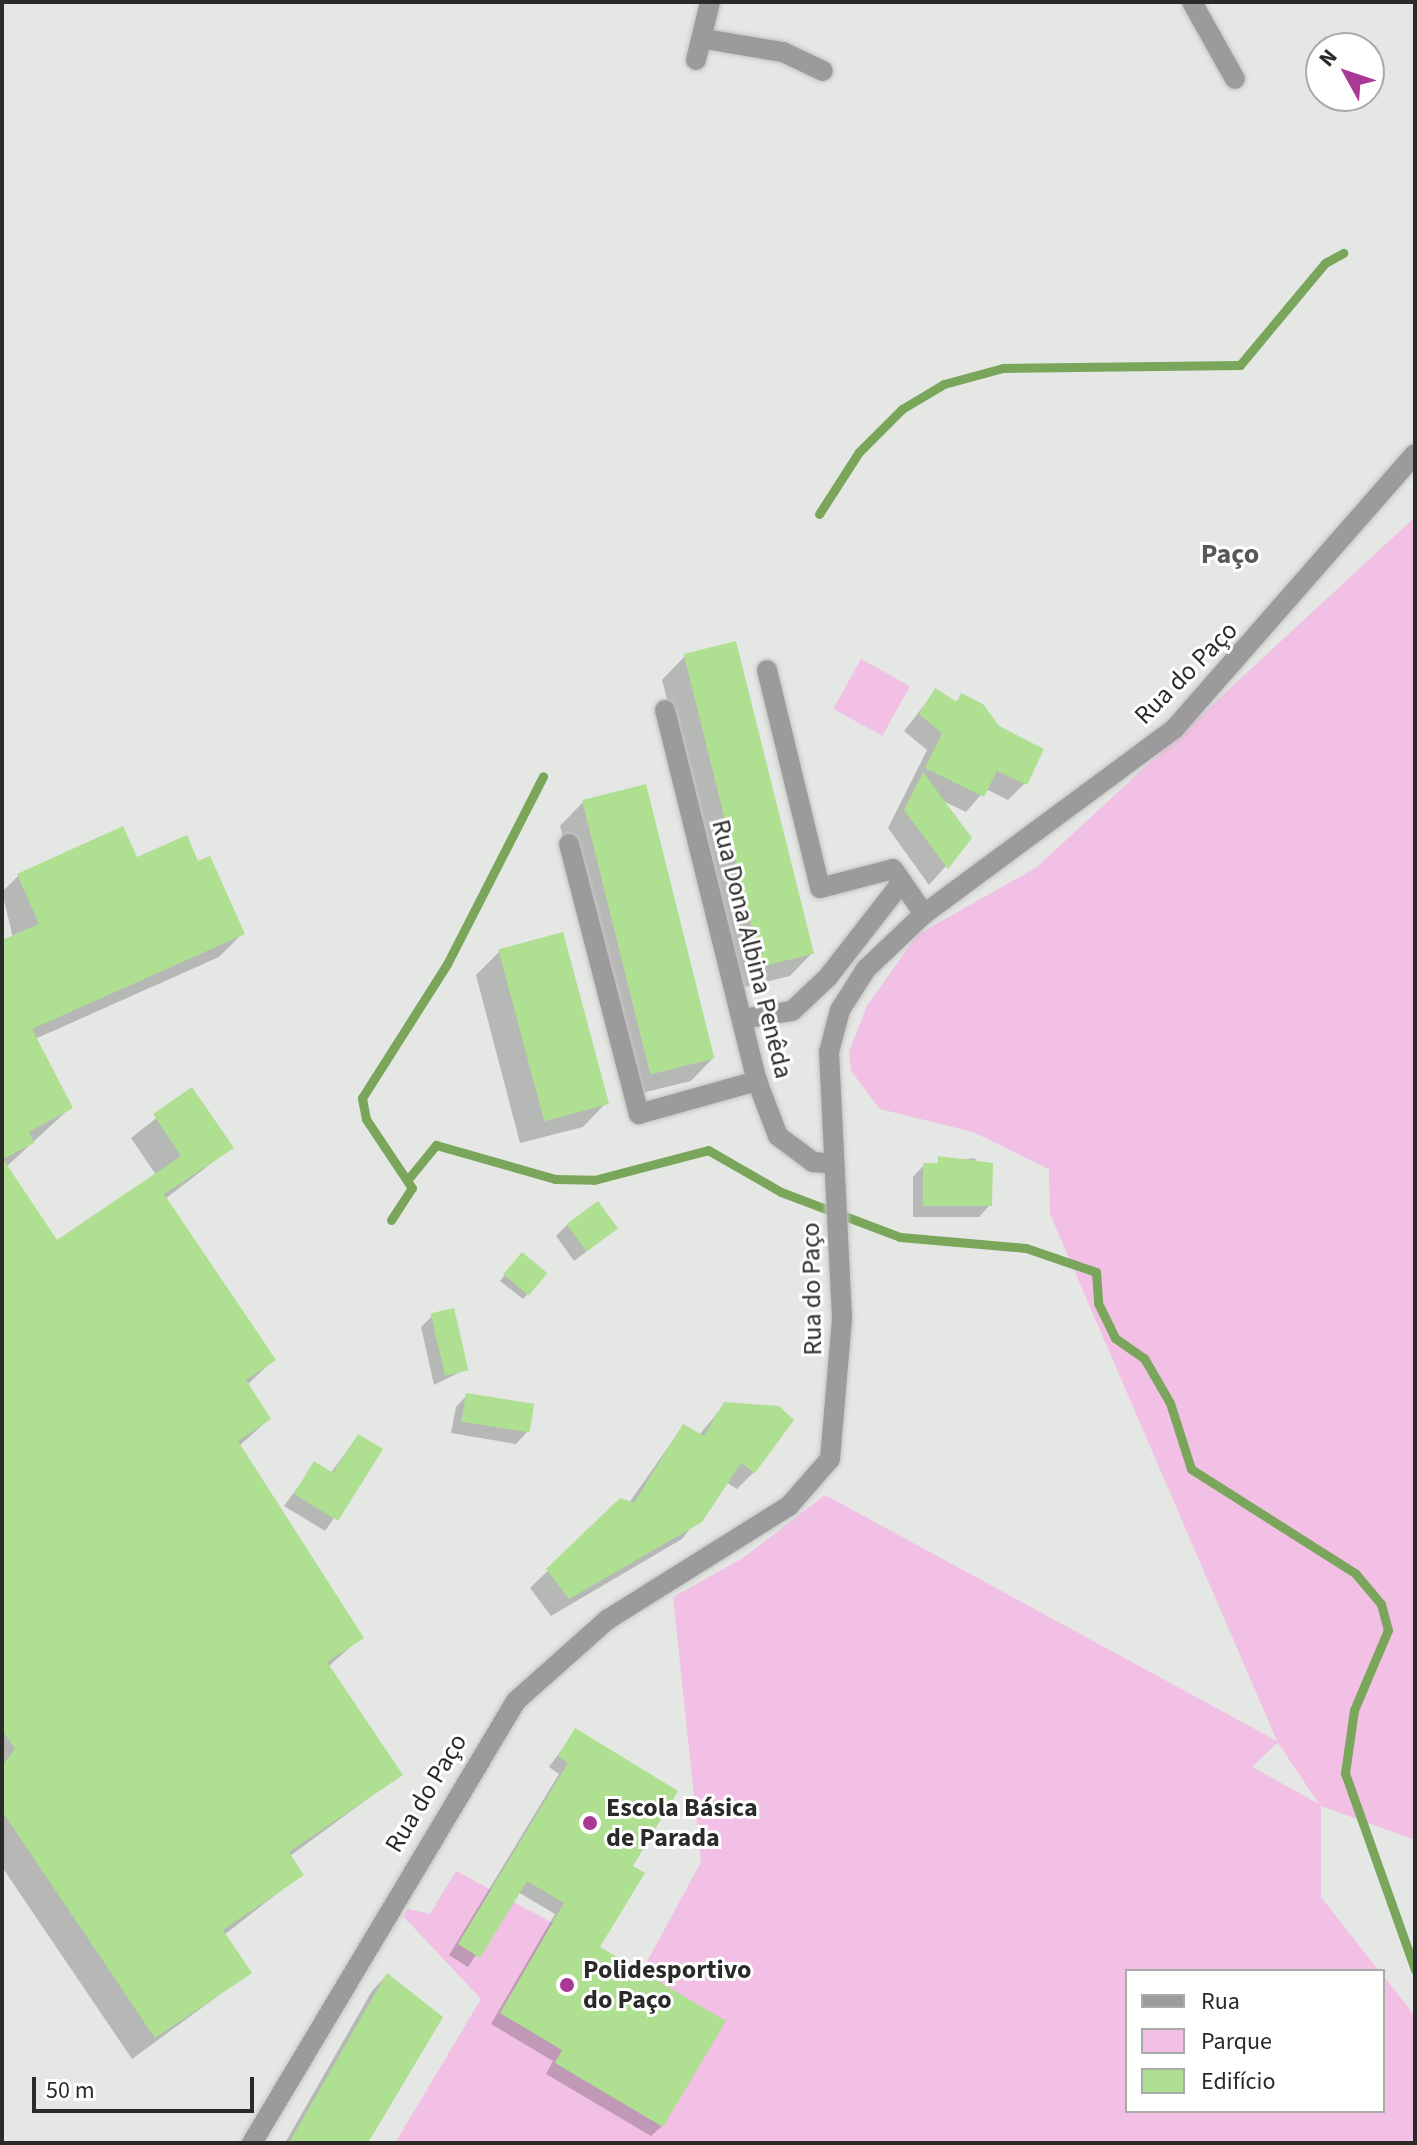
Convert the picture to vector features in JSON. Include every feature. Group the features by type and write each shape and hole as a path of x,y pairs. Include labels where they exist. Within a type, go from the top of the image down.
{"street":[{"path":"696,60 705,39 710,2"},
{"path":"1192,2 1235,79"},
{"path":"705,39 783,52 823,71"},
{"name":"Rua do Paço","path":"252,2143 516,1701 607,1620 789,1506 830,1459 842,1318 829,1052 840,1010 866,969 924,914 1175,728 1415,454"},
{"path":"767,670 820,888 893,869 924,914"},
{"name":"Rua Dona Albina Penêda","path":"665,710 757,1081 778,1136 813,1162 834,1164"},
{"path":"569,844 639,1114 757,1081"},
{"path":"742,1019 792,1011 902,882"}],"green space":[{"path":"1415,517 1415,1840 1321,1806 1321,1897 1377,1969 1125,1969 1125,2113 1385,2113 1385,1978 1415,2016 1415,2143 395,2143 481,1999 403,1916 408,1909 430,1914 456,1871 642,1971 701,1862 673,1597 743,1558 825,1495 1277,1741 1050,1214 1049,1169 973,1132 880,1109 851,1071 849,1052 867,1006 917,935 1037,867","holes":["1278,1743 1319,1804 1252,1767"]},
{"path":"861,659 910,686 882,736 833,709"}],"building":[{"path":"736,641 814,953 762,966 684,654"},
{"path":"935,688 957,702 961,693 983,704 999,726 1044,749 1027,785 997,771 984,797 925,768 942,733 919,714"},
{"path":"923,772 972,838 948,869 904,810"},
{"path":"646,784 714,1059 650,1075 582,800"},
{"path":"123,826 137,857 187,835 198,861 210,856 245,934 32,1029 73,1108 29,1132 34,1143 3,1159 57,1240 181,1156 153,1114 192,1087 234,1148 164,1194 276,1360 246,1380 271,1419 238,1441 364,1638 327,1662 403,1775 289,1852 304,1875 223,1930 252,1973 155,2038 2,1811 2,1766 15,1749 2,1730 2,940 39,924 17,874"},
{"path":"563,932 609,1104 544,1121 498,949"},
{"path":"938,1156 993,1163 992,1206 923,1206 923,1163 938,1163"},
{"path":"598,1201 618,1229 586,1251 566,1224"},
{"path":"522,1252 547,1273 529,1295 503,1274"},
{"path":"454,1308 468,1370 445,1376 431,1313"},
{"path":"466,1393 534,1404 530,1432 461,1422"},
{"path":"724,1402 779,1406 794,1420 755,1473 741,1463 702,1522 569,1599 546,1569 620,1498 634,1503 683,1424 704,1436"},
{"path":"358,1434 383,1449 338,1521 294,1494 314,1461 333,1473"},
{"path":"575,1728 678,1791 633,1866 645,1873 600,1947 726,2021 663,2127 555,2063 562,2050 500,2013 564,1903 527,1881 480,1958 458,1944 568,1763 558,1756"},
{"path":"387,1973 443,2017 368,2143 289,2143"}],"waterway":[{"path":"819,514 859,452 902,409 944,384 1003,368 1240,365 1325,263 1343,253"},
{"path":"391,1220 412,1188 366,1119 362,1098 447,964 543,776"},
{"path":"409,1178 436,1145 555,1179 594,1180 708,1150 781,1192 900,1237 1026,1248 1096,1272 1098,1303 1115,1338 1144,1358 1170,1403 1191,1469 1355,1573 1381,1604 1388,1630 1354,1710 1345,1773 1415,1970"}],"place":[{"name":"Escola Básica de Parada","path":"590,1823"},
{"name":"Polidesportivo do Paço","path":"567,1985"}],"district":[{"name":"Paço","path":"1230,554"}]}
